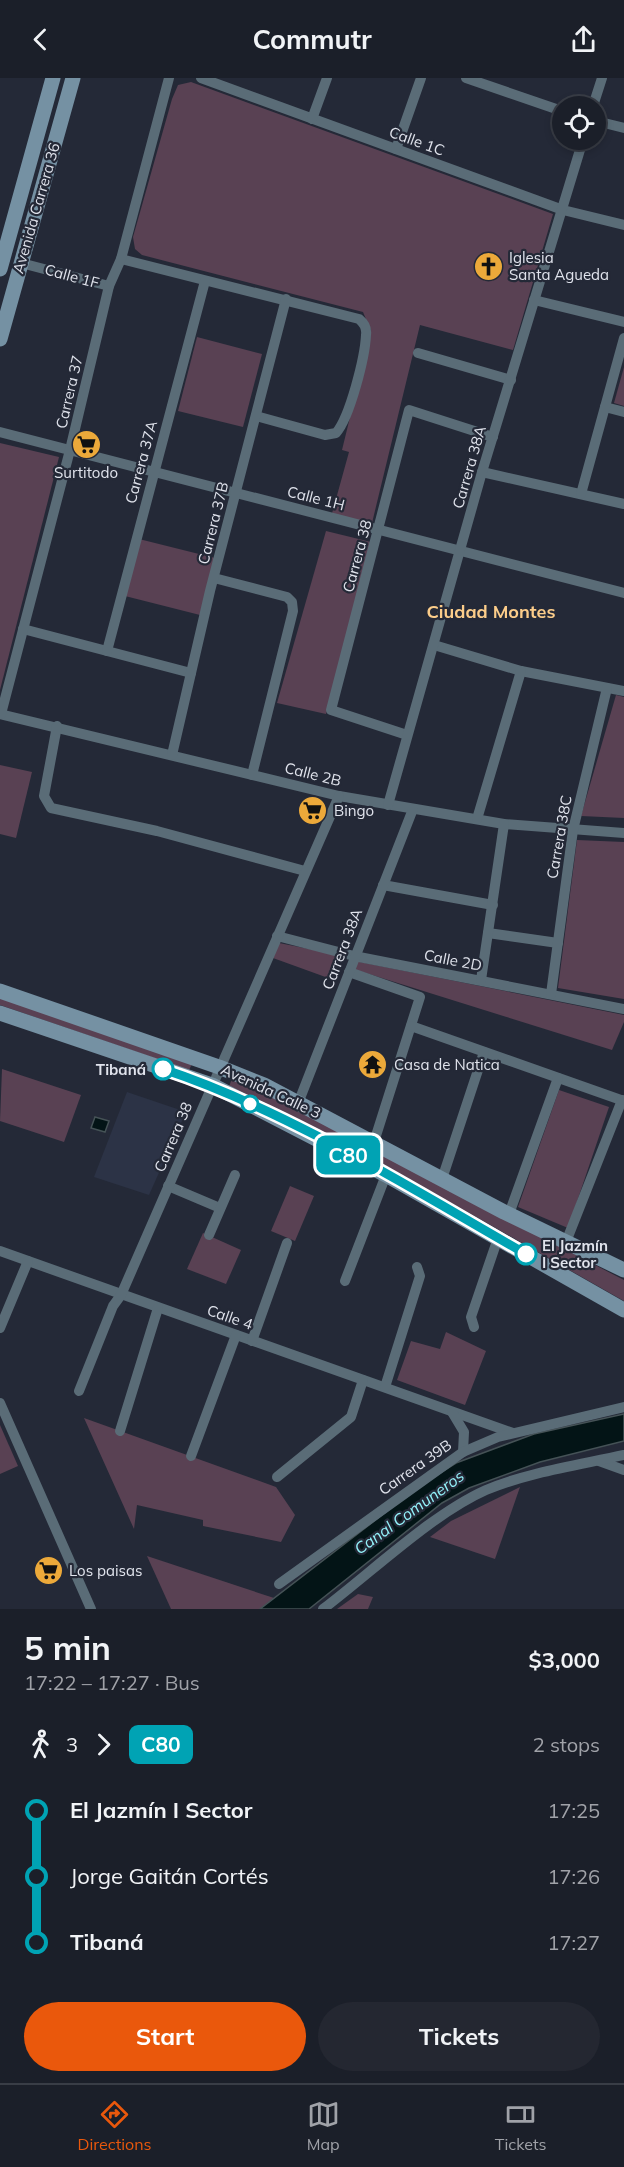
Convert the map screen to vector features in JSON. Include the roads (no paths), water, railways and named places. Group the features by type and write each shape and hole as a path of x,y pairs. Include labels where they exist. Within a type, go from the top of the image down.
{"main road":[{"name":"Avenida Carrera 36","path":"1,262 53,78"},
{"name":"Avenida Carrera 36","path":"0,339 73,78"},
{"name":"Calle 1F","path":"1,262 21,263"},
{"name":"Avenida Calle 3","path":"0,991 219,1067 299,1101 509,1214 624,1270"},
{"name":"Avenida Calle 3","path":"0,1013 212,1085 386,1175 624,1310"}],"street":[{"name":"Carrera 37","path":"1,714 70,450 109,286 121,259 169,78"},
{"name":"Calle 1C","path":"201,78 563,210 624,225"},
{"path":"312,119 327,78"},
{"path":"396,149 421,78"},
{"path":"466,78 552,108"},
{"path":"502,91 506,78"},
{"path":"596,96 602,78"},
{"path":"606,124 624,128"},
{"name":"Carrera 38A","path":"388,804 482,472 580,150"},
{"path":"121,259 286,299 359,319 364,324 366,335 354,392 343,426 336,434 325,435 256,416"},
{"name":"Calle 1F","path":"21,263 109,286"},
{"name":"Carrera 37A","path":"106,651 205,281"},
{"name":"Carrera 37B","path":"172,755 190,673 286,299"},
{"path":"534,300 624,322"},
{"path":"581,494 624,338"},
{"path":"418,353 511,380"},
{"path":"605,407 624,411"},
{"name":"Carrera 38","path":"408,735 331,710 409,410 493,437"},
{"name":"Calle 1H","path":"0,432 624,593"},
{"path":"482,472 624,504"},
{"path":"214,578 287,597 292,602 293,611 252,775"},
{"path":"22,629 190,673"},
{"path":"434,645 521,671 624,691"},
{"path":"477,819 521,671"},
{"name":"Carrera 38C","path":"551,994 573,830 607,688"},
{"name":"Calle 2B","path":"1,714 339,796 504,824 624,833"},
{"path":"57,726 44,796 51,807 157,831 305,871"},
{"name":"Carrera 38","path":"79,1391 113,1306 122,1295 219,1067 339,796"},
{"name":"Carrera 38A","path":"299,1101 413,809"},
{"path":"481,980 504,824"},
{"path":"384,885 493,905"},
{"path":"488,933 558,943"},
{"name":"Calle 2D","path":"277,936 354,956 624,1009"},
{"path":"349,972 420,997 374,1142"},
{"path":"411,1026 623,1101 566,1242"},
{"path":"442,1179 484,1052"},
{"path":"509,1214 558,1078"},
{"path":"209,1235 236,1175"},
{"path":"345,1281 386,1175"},
{"path":"168,1186 220,1208"},
{"path":"474,1327 471,1317 498,1238"},
{"path":"252,1341 287,1243"},
{"name":"Calle 4","path":"0,1251 513,1433"},
{"path":"0,1328 28,1261"},
{"path":"385,1387 420,1276 417,1267"},
{"path":"120,1431 158,1308"},
{"path":"191,1456 236,1335"},
{"path":"278,1477 351,1417 363,1380"},
{"path":"0,1403 91,1609"},
{"name":"Carrera 39B","path":"279,1584 463,1452 513,1433 624,1407"},
{"path":"451,1411 464,1432 463,1452"},
{"path":"323,1609 439,1519 484,1491 508,1482 624,1455"},
{"path":"598,1461 624,1470"}],"water":[{"path":"95,1117 109,1121 105,1132 91,1128"},
{"name":"Canal Comuneros","path":"624,1414 624,1441 540,1462 469,1488 442,1503 309,1609 260,1609 421,1485 456,1463 534,1434"}],"place":[{"name":"Iglesia Santa Agueda","path":"488,266"},
{"name":"Surtitodo","path":"86,445"},
{"name":"Bingo","path":"313,810"},
{"name":"Casa de Natica","path":"373,1064"},
{"name":"Tibaná","path":"163,1069"},
{"name":"El Jazmín I Sector","path":"526,1254"},
{"name":"Los paisas","path":"48,1570"}],"district":[{"name":"Ciudad Montes","path":"491,611"}]}
